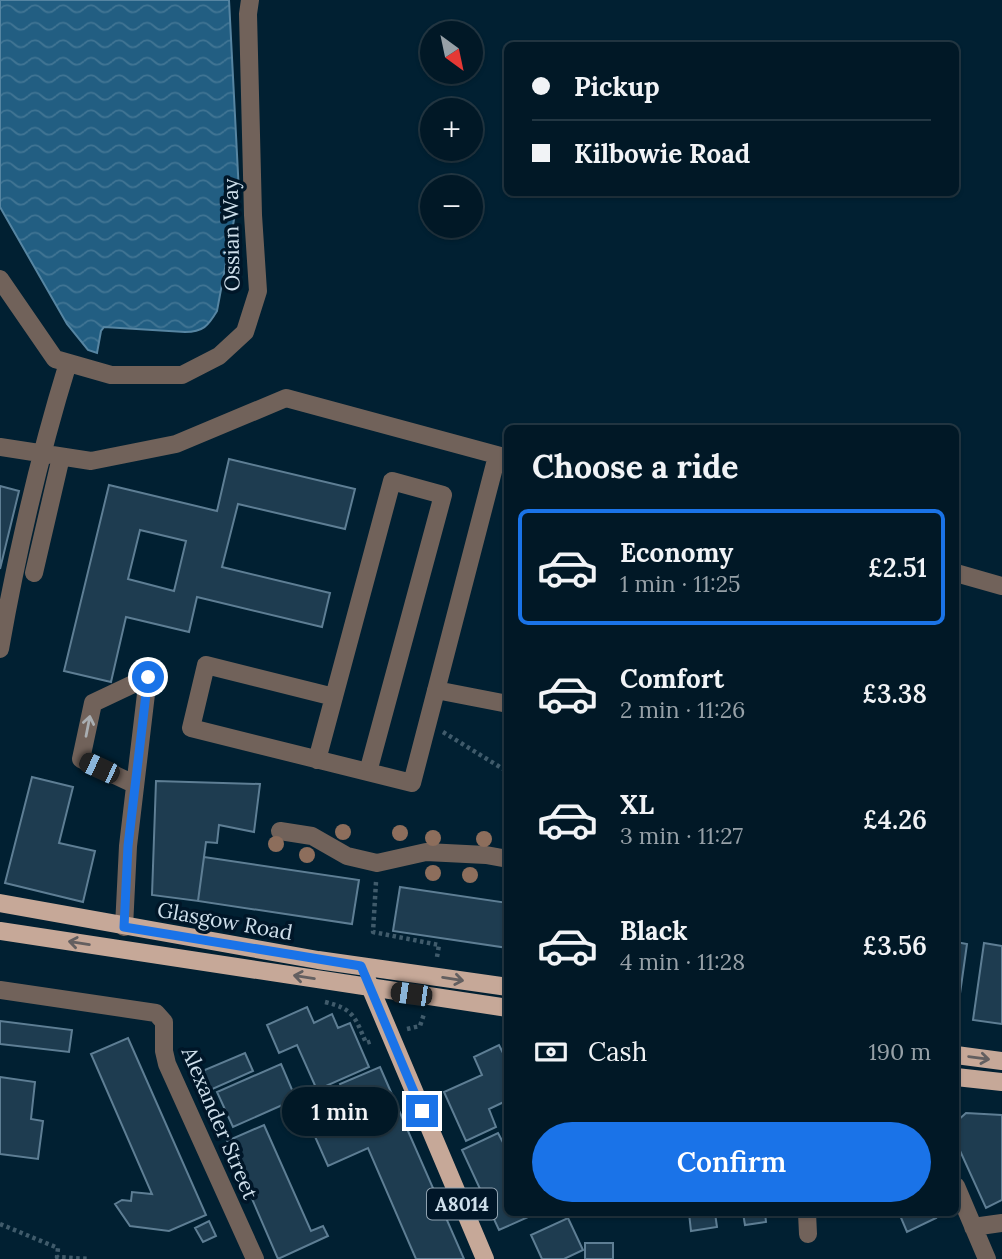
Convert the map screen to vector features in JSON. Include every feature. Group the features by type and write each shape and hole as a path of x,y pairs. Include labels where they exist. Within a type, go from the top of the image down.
{"main road":[{"name":"Glasgow Road","path":"0,903 124,927 504,986"},
{"name":"Glasgow Road","path":"0,931 504,1007"},
{"name":"A8014","path":"361,966 485,1259"},
{"path":"959,1055 1002,1061"},
{"path":"959,1077 1002,1082"}],"street":[{"name":"Ossian Way","path":"0,279 55,359 111,375 182,374 219,356 245,332 258,291 248,13 250,0"},
{"path":"0,649 16,561 41,453 68,363"},
{"path":"0,447 91,461 176,444 286,398 502,457 412,783 191,728 206,665 334,697"},
{"path":"34,573 61,457"},
{"path":"317,760 392,481 443,495 368,772"},
{"path":"959,574 1002,586"},
{"path":"124,927 128,846 148,677 93,703 81,759 134,784"},
{"path":"436,690 504,703"},
{"path":"281,831 312,836 347,856 377,863 426,852 504,858"},
{"name":"Alexander Street","path":"0,990 156,1013 163,1022 167,1064 255,1259"},
{"path":"959,1193 987,1259"},
{"path":"807,1216 808,1234"},
{"path":"973,1227 1002,1223"}],"path":[{"path":"427,723 504,770"},
{"path":"377,863 373,932 439,945 433,976"},
{"path":"420,1026 430,997"},
{"path":"0,1224 58,1248 57,1257 90,1259"}],"water":[{"path":"0,0 229,0 239,193 217,311 204,327 185,332 104,327 97,353 88,350 67,324 0,207"}],"building":[{"path":"229,459 355,489 345,529 238,504 222,567 330,593 322,627 197,597 189,632 126,617 111,682 64,671 109,485 217,511","holes":["140,530 186,541 174,591 128,579"]},
{"path":"0,486 19,491 0,569"},
{"path":"32,777 73,787 59,843 95,851 83,902 5,883"},
{"path":"156,781 260,784 254,832 219,825 217,843 206,842 198,901 152,895"},
{"path":"204,857 359,880 352,924 198,901"},
{"path":"400,887 504,902 504,947 393,931"},
{"path":"959,943 967,944 959,1001"},
{"path":"984,943 1002,946 1002,1024 973,1020"},
{"path":"307,1007 314,1023 332,1014 338,1028 350,1023 369,1067 317,1090 297,1045 279,1053 267,1025"},
{"path":"0,1021 72,1030 69,1052 0,1044"},
{"path":"128,1038 206,1215 169,1231 130,1226 115,1204 122,1200 131,1201 132,1192 152,1194 91,1054"},
{"path":"499,1045 504,1055 504,1102 489,1109 496,1127 466,1141 444,1092 482,1075 474,1057"},
{"path":"245,1053 253,1071 208,1091 200,1072"},
{"path":"281,1064 296,1099 233,1127 217,1092"},
{"path":"380,1067 464,1259 416,1259 368,1148 328,1166 309,1123 350,1106 340,1084"},
{"path":"0,1077 35,1082 31,1119 43,1121 38,1159 0,1154"},
{"path":"966,1113 1002,1115 1002,1200 986,1208 959,1149 959,1119"},
{"path":"264,1125 311,1231 323,1226 328,1236 278,1259 227,1141"},
{"path":"498,1133 504,1144 504,1216 530,1216 499,1230 462,1150"},
{"path":"689,1216 715,1216 717,1227 691,1231"},
{"path":"744,1216 765,1216 766,1222 745,1225"},
{"path":"900,1216 936,1218 907,1232"},
{"path":"568,1218 583,1250 564,1259 542,1259 531,1235"},
{"path":"209,1221 216,1236 203,1242 195,1228"},
{"path":"585,1243 613,1243 613,1259 585,1259"}],"route":[{"path":"148,677 128,846 124,927 361,966 422,1111"}]}
